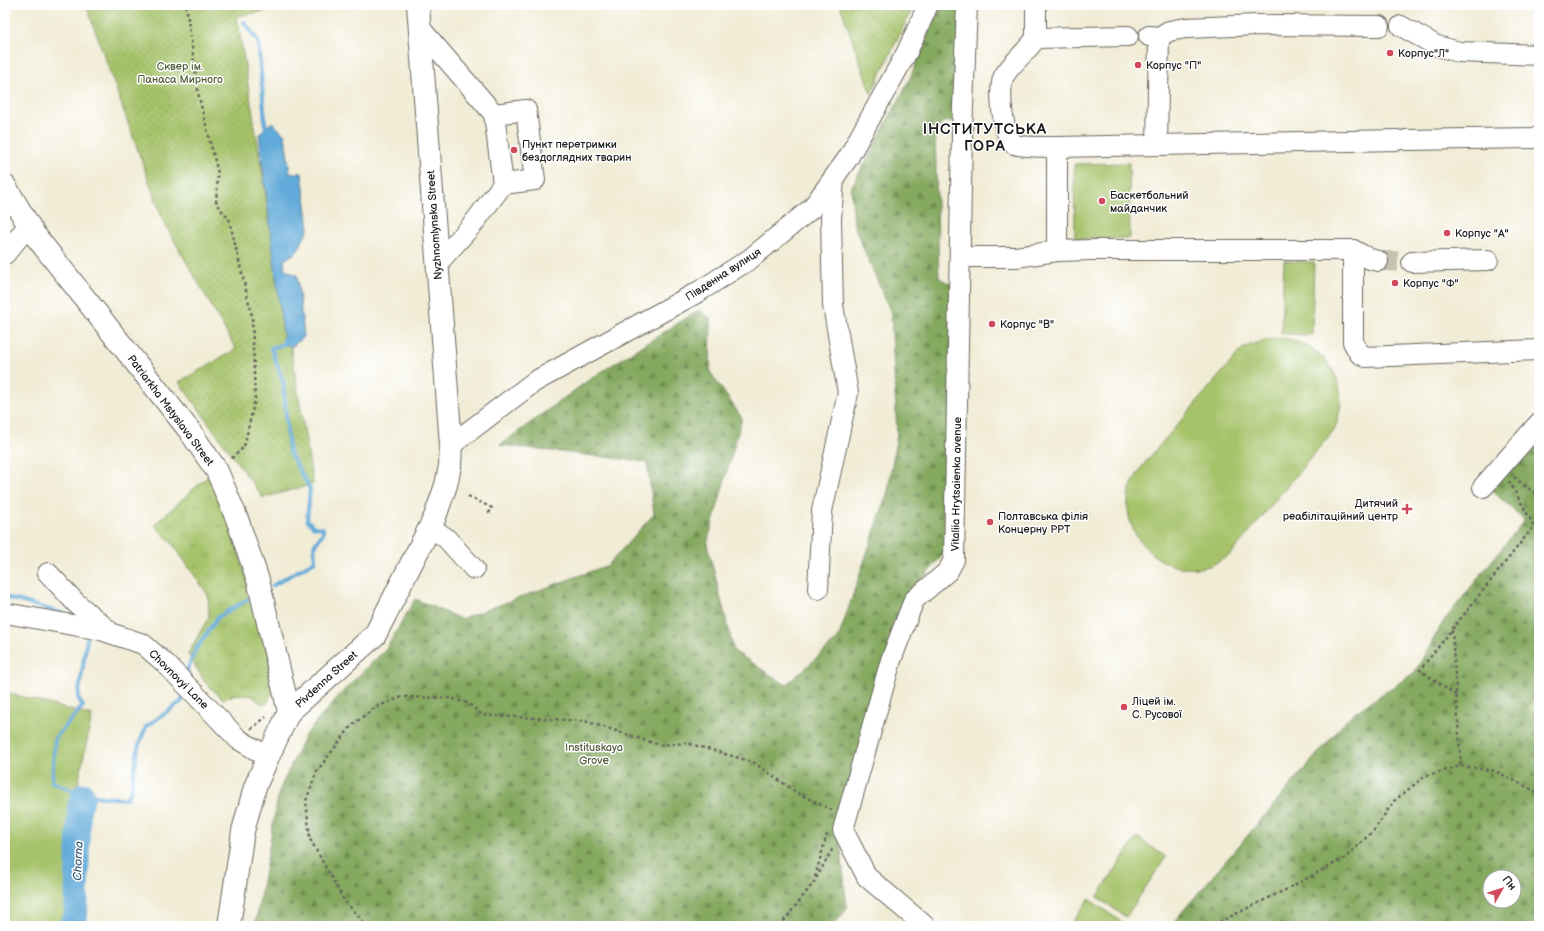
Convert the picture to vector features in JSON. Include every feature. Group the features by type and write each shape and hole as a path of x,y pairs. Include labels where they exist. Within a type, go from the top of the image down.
{"main road":[{"name":"Nyzhnomlynska Street","path":"418,5 451,445"},
{"name":"Patriarkha Mstyslava Street","path":"5,186 34,234 190,430 217,471 237,519 258,580 290,712"},
{"name":"Pivdenna Street","path":"229,926 243,831 256,787 268,757 290,712 375,634 430,527 446,485 450,466 451,445"}],"street":[{"name":"Південна вулиця","path":"451,445 534,382 698,292 750,259 812,208 848,158 907,52 928,5"},
{"name":"Vitaliia Hrytsaienka avenue","path":"834,826 914,600 948,571 954,560 967,5"},
{"path":"1036,5 1036,38 1005,74 1001,82 1000,91 1006,134 1010,140 1017,145 1057,147 1539,138"},
{"path":"1157,145 1154,36 1169,31 1186,28 1258,25 1379,26"},
{"path":"1401,26 1437,46 1458,52 1539,55"},
{"path":"419,27 494,114 503,184 473,224 437,264"},
{"path":"1036,38 1128,36"},
{"path":"494,114 526,110 528,125 535,180 503,184"},
{"path":"1057,147 1057,251"},
{"path":"818,589 822,511 848,393 833,305 831,219 834,178"},
{"path":"5,254 29,225"},
{"path":"960,257 1016,257 1057,251 1353,250 1361,256 1378,261"},
{"path":"1353,250 1353,342 1359,353 1366,357 1539,350"},
{"path":"1412,262 1488,260"},
{"path":"1483,487 1539,424"},
{"path":"430,527 446,538 474,569"},
{"path":"48,573 76,603 98,623 113,634"},
{"name":"Chovnovyi Lane","path":"5,613 101,630 143,644 166,664 238,739 268,757"},
{"path":"834,826 867,877 925,926"}],"path":[{"path":"186,5 200,97 218,173 216,204 229,219 252,316 255,399 244,447 217,471"},
{"path":"1501,466 1539,497"},
{"path":"1456,695 1420,670 1534,526 1501,466"},
{"path":"468,496 492,508 489,513 492,515"},
{"path":"1452,629 1461,766"},
{"path":"368,926 345,902 310,839 306,800 317,771 352,725 376,707 402,697 450,698 468,703 482,715 585,721 660,745 687,743 753,762 798,794 833,810 834,826 814,882 780,926"},
{"path":"238,739 265,719 268,713"},
{"path":"1202,926 1215,924 1222,921 1345,858 1374,830 1394,800 1425,776 1461,766 1495,771 1539,793"},
{"path":"814,882 834,826"}],"green space":[{"name":"Сквер ім. Панаса Мирного","path":"86,5 303,5 237,16 313,484 263,498 179,382 236,349 163,221"},
{"path":"840,5 914,5 871,94"},
{"name":"Іnstituskaya Grove","path":"940,5 961,5 957,120 942,122 935,133 939,278 953,285 946,551 907,597 839,827 847,909 833,926 255,926 279,791 305,735 345,689 386,649 415,599 461,619 608,565 654,514 647,462 500,445 590,379 699,310 711,319 710,372 742,418 707,544 734,651 786,685 838,639 888,491 897,433 891,313 854,226 851,188 909,81"},
{"name":"Баскетбольний майданчик","path":"1129,163 1130,238 1075,239 1074,164"},
{"path":"1284,261 1314,262 1312,335 1281,334"},
{"path":"1284,338 1300,343 1314,350 1325,360 1333,371 1339,384 1341,398 1339,414 1334,430 1231,554 1209,566 1192,568 1176,566 1162,560 1149,551 1138,539 1131,525 1128,509 1129,492 1135,478 1143,465 1242,349 1262,341"},
{"path":"1539,434 1539,690 1527,708 1539,717 1539,926 1170,926 1350,716 1415,672 1443,622 1524,519 1490,489"},
{"path":"208,476 229,521 277,680 267,704 260,703 252,696 236,694 223,699 205,682 188,654 209,617 208,595 172,543 154,525"},
{"path":"1539,690 1539,717 1527,708"},
{"path":"5,692 92,716 75,799 73,902 63,926 5,926"},
{"path":"1137,837 1166,857 1126,917 1097,897"},
{"path":"1089,899 1127,926 1069,926"}],"water":[{"path":"272,122 285,135 290,173 302,173 309,228 297,252 284,260 285,270 297,275 304,336 292,347 284,344 259,134"}],"waterway":[{"path":"244,22 258,41 266,133"},
{"path":"272,586 315,561 314,546 323,533 323,528 314,527 307,520 310,489 289,452 283,381 271,348 284,344 284,339"},
{"path":"5,597 62,613"},
{"path":"189,677 187,670 196,649 218,617 250,598"},
{"path":"87,639 78,698 83,706 55,738 52,782 83,795 126,799 131,790 138,747 146,727 182,701 183,697"},
{"name":"Chorna","path":"71,926 76,915 79,807 82,802 83,795"}],"tunnel":[{"path":"1378,261 1412,262"}],"place":[{"name":"Корпус\"Л\"","path":"1390,53"},
{"name":"Корпус \"П\"","path":"1138,65"},
{"name":"Пункт перетримки бездоглядних тварин","path":"514,150"},
{"name":"Баскетбольний майданчик","path":"1102,201"},
{"name":"Корпус \"А\"","path":"1447,233"},
{"name":"Корпус \"Ф\"","path":"1395,283"},
{"name":"Корпус \"В\"","path":"992,324"},
{"name":"Дитячий реабілітаційний центр","path":"1407,509"},
{"name":"Полтавська філія Концерну РРТ","path":"990,522"},
{"name":"Ліцей ім. С. Русової","path":"1124,707"}],"district":[{"name":"ІНСТИТУТСЬКА ГОРА","path":"985,138"}]}
